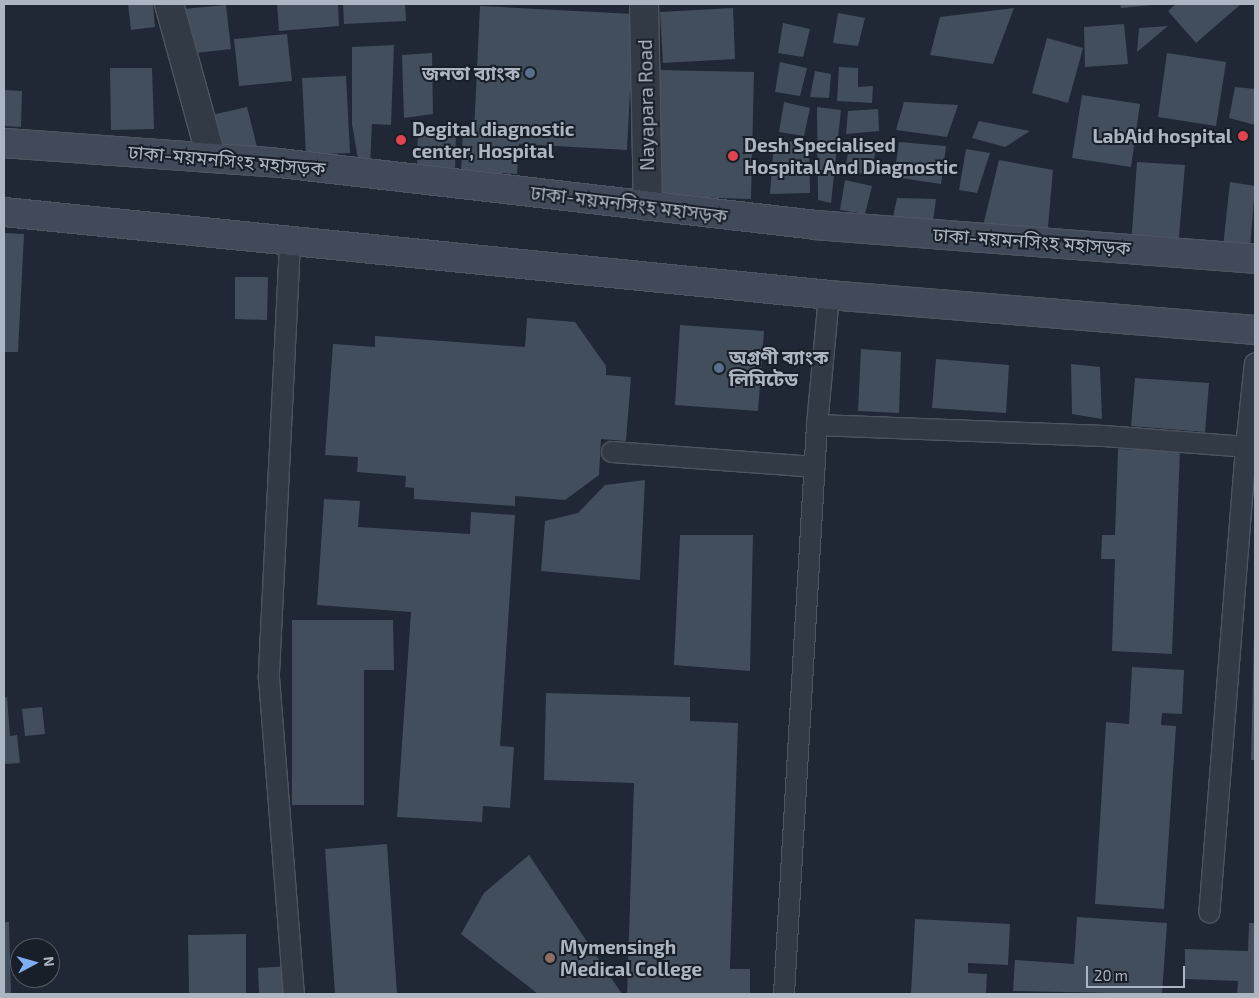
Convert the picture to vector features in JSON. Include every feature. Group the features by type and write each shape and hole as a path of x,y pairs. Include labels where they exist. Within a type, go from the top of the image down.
{"main road":[{"name":"ঢাকা-ময়মনসিংহ মহাসড়ক","path":"4,143 211,156 816,225 1255,260"},
{"path":"4,212 290,243 829,295 1255,330"}],"street":[{"path":"169,4 211,156"},
{"name":"Nayapara Road","path":"644,4 648,206"}],"lane":[{"path":"290,243 269,678 294,994"},
{"path":"784,994 816,425 829,295"},
{"path":"1209,914 1246,448 1252,415 1255,363"},
{"path":"816,425 1104,436 1246,448"},
{"path":"612,452 814,467"}],"building":[{"path":"128,4 153,4 155,27 131,30"},
{"path":"277,4 338,4 339,26 279,31"},
{"path":"343,4 405,4 406,21 344,24"},
{"path":"1120,4 1152,4 1152,5 1121,8"},
{"path":"1176,4 1241,4 1196,43 1168,11"},
{"path":"226,5 231,49 187,54 183,9"},
{"path":"480,6 634,14 627,150 519,144 517,174 461,171 463,130 474,131"},
{"path":"733,8 735,59 663,63 660,12"},
{"path":"1014,8 993,64 930,55 940,17"},
{"path":"838,13 865,18 858,46 833,43"},
{"path":"783,23 810,29 803,57 778,53"},
{"path":"1124,24 1128,64 1085,67 1084,27"},
{"path":"1168,26 1137,52 1139,28"},
{"path":"287,34 292,81 239,86 234,39"},
{"path":"1047,38 1083,48 1068,103 1032,93"},
{"path":"394,45 391,125 372,124 370,165 359,165 352,124 352,47"},
{"path":"432,53 433,114 404,118 402,55"},
{"path":"1167,53 1226,62 1216,126 1158,117"},
{"path":"780,62 807,68 800,96 775,92"},
{"path":"839,67 858,68 858,87 873,86 872,103 837,101"},
{"path":"110,68 152,68 154,129 111,130"},
{"path":"657,70 754,72 751,199 654,196"},
{"path":"815,71 831,74 829,98 810,97"},
{"path":"346,76 350,153 306,155 302,78"},
{"path":"1235,87 1255,89 1255,125 1229,118"},
{"path":"4,90 22,91 21,127 4,126"},
{"path":"1082,95 1140,104 1131,167 1072,158"},
{"path":"784,102 810,108 804,136 779,132"},
{"path":"904,102 958,105 947,137 896,130"},
{"path":"247,107 257,147 214,143 207,116"},
{"path":"817,107 841,110 831,203 818,200"},
{"path":"878,109 879,131 846,134 848,111"},
{"path":"979,121 1030,131 1005,147 972,138"},
{"path":"418,128 456,130 455,171 417,170"},
{"path":"774,141 809,142 810,193 770,194"},
{"path":"850,141 877,146 870,175 845,171"},
{"path":"899,142 946,146 941,184 894,177"},
{"path":"966,149 990,153 977,193 959,190"},
{"path":"999,160 1053,170 1047,238 982,230"},
{"path":"1137,162 1185,165 1178,248 1131,245"},
{"path":"845,180 872,186 865,214 840,210"},
{"path":"1230,182 1255,186 1250,248 1223,247"},
{"path":"897,198 936,199 933,221 893,217"},
{"path":"4,233 24,234 18,352 4,352"},
{"path":"235,277 268,277 267,320 235,319"},
{"path":"527,318 575,322 606,366 606,375 631,377 626,441 601,439 599,475 565,500 515,496 515,506 414,499 414,488 405,487 406,476 357,472 358,457 325,455 333,344 375,347 375,336 525,347"},
{"name":"অগ্রণী ব্যাংক লিমিটেড","path":"680,325 764,331 758,411 675,405"},
{"path":"861,349 901,352 899,413 858,411"},
{"path":"936,359 1009,365 1006,413 932,408"},
{"path":"1071,364 1100,367 1102,419 1072,414"},
{"path":"1135,378 1209,383 1205,432 1131,426"},
{"path":"1118,449 1180,451 1172,654 1112,651 1115,559 1101,559 1102,535 1115,535"},
{"path":"645,480 640,580 541,571 545,521 578,513 605,485"},
{"path":"324,499 360,501 358,527 470,534 471,512 515,515 500,746 514,747 510,808 483,806 482,822 397,817 411,612 317,605"},
{"path":"680,535 753,535 750,671 674,665"},
{"path":"292,620 393,620 394,670 364,670 364,805 292,805"},
{"path":"1254,635 1255,760 1251,760"},
{"path":"1132,667 1184,670 1182,714 1162,713 1161,725 1176,726 1164,909 1095,904 1106,722 1129,724"},
{"path":"546,693 690,697 690,721 738,723 730,969 750,969 750,994 627,994 634,783 544,780"},
{"path":"7,697 10,736 17,735 20,763 4,764 4,698"},
{"path":"42,707 45,734 25,736 22,709"},
{"path":"387,844 397,994 335,994 325,849"},
{"path":"529,855 622,994 538,994 461,934 484,893"},
{"path":"1077,917 1167,923 1162,994 1013,991 1015,960 1074,964"},
{"path":"915,919 1010,924 1008,965 968,963 968,973 987,974 986,994 911,994"},
{"path":"4,922 9,922 11,994 4,994"},
{"path":"1249,923 1255,923 1255,994 1237,994 1238,981 1185,979 1185,949 1248,951"},
{"path":"246,934 246,994 189,994 188,935"},
{"path":"291,966 293,994 259,994 258,968"}],"place":[{"name":"জনতা ব্যাংক","path":"530,73"},
{"name":"LabAid hospital","path":"1243,136"},
{"name":"Degital diagnostic center, Hospital","path":"401,140"},
{"name":"Desh Specialised Hospital And Diagnostic","path":"733,156"},
{"name":"অগ্রণী ব্যাংক লিমিটেড","path":"719,368"},
{"name":"Mymensingh Medical College","path":"550,958"}]}
